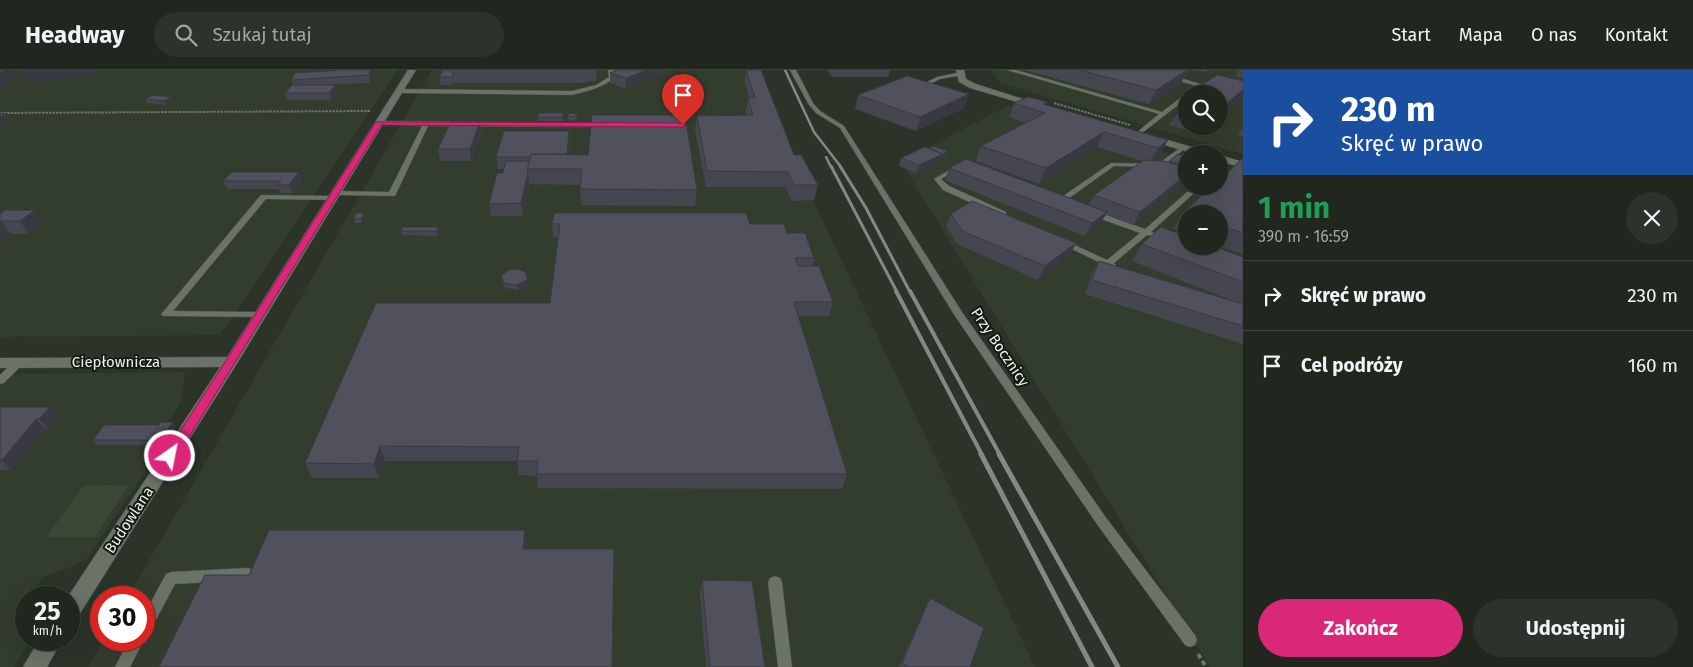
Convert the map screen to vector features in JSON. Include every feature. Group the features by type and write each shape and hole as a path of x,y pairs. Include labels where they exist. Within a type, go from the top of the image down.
{"street":[{"name":"Budowlana","path":"80,596 231,362 335,195 378,117 399,91 412,70"},
{"path":"960,72 962,80 973,86 1049,105"},
{"path":"1137,131 1178,145"},
{"path":"1228,160 1243,165"},
{"name":"Ciepłownicza","path":"0,363 231,362"},
{"path":"34,667 44,651"}],"lane":[{"path":"399,91 572,93 592,89 604,84 612,77 611,70"},
{"name":"Przy Bocznicy","path":"793,70 811,104 818,112 842,127 958,313 1103,523 1190,640"},
{"path":"1010,70 1164,114"},
{"path":"917,88 939,78 960,72"},
{"path":"1167,76 1201,85"},
{"path":"1137,131 1178,103"},
{"path":"378,117 426,124 614,125"},
{"path":"260,315 166,314 264,197 392,194 426,124"},
{"path":"1055,196 1066,202 1113,164 1160,166 1178,152"},
{"path":"966,163 937,179 946,188 1009,217"},
{"path":"1108,264 1189,195"},
{"path":"1086,210 1164,239"},
{"path":"1054,238 1117,267"},
{"path":"0,381 18,363"},
{"path":"155,608 171,578 248,574"},
{"path":"775,582 785,667"},
{"path":"122,667 131,651"}],"path":[{"path":"1049,105 1137,131"},
{"path":"0,114 378,117"}],"shaded area":[{"path":"0,70 398,70 220,335 0,337"},
{"path":"432,70 751,70 1035,667 88,667 97,651 155,651 155,586 134,586"},
{"path":"990,70 1243,70 1243,154 1228,150 1228,145 1212,145 1000,83"},
{"path":"1009,105 1178,156 1178,195 1228,195 1228,171 1243,175 1243,667 1210,667 901,162"},
{"path":"185,372 181,402 165,426 176,426 85,561 44,577 37,586 15,586 15,651 24,651 13,667 0,667 0,374"},
{"path":"129,485 95,537 46,537 83,486"}],"building":[{"path":"370,70 369,75 291,80 295,73"},
{"path":"443,70 452,70 453,76 439,77"},
{"path":"617,70 647,70 626,78 610,73"},
{"path":"746,70 761,70 794,155 801,155 818,185 794,185 788,172 707,171 697,116 753,115 748,98 755,98"},
{"path":"1079,70 1188,70 1156,90"},
{"path":"1217,75 1243,81 1243,90 1228,102 1228,85 1202,85"},
{"path":"907,76 969,94 920,117 858,95"},
{"path":"669,82 689,82 691,103 670,103"},
{"path":"292,85 336,85 329,93 285,93"},
{"path":"153,95 172,97 164,101 145,99"},
{"path":"1028,97 1047,102 1043,104 1168,140 1158,148 1104,132 1046,168 981,146 1045,113 1014,103"},
{"path":"539,113 563,113 562,117 537,117"},
{"path":"569,113 577,114 575,117 568,116"},
{"path":"592,115 685,115 697,190 580,189 582,169 527,169 531,154 588,155"},
{"path":"451,121 480,121 470,149 438,149"},
{"path":"504,131 569,131 567,154 531,154 530,157 496,157"},
{"path":"933,146 948,151 943,154 929,148"},
{"path":"925,147 943,154 919,165 901,158"},
{"path":"1178,154 1178,164 1169,161"},
{"path":"1243,158 1243,233 1228,228 1228,205 1192,205 1202,195 1228,195 1228,172"},
{"path":"966,159 1107,212 1092,223 949,168"},
{"path":"1144,160 1164,161 1178,165 1178,181 1140,212 1094,195"},
{"path":"506,161 530,161 521,203 489,204 497,173 503,173"},
{"path":"232,172 299,172 289,185 277,185 281,181 223,181"},
{"path":"972,201 1076,243 1045,266 962,231 951,214"},
{"path":"5,210 35,210 20,221 2,221 0,223 0,214"},
{"path":"356,213 364,213 361,219 354,219"},
{"path":"554,213 746,213 750,224 784,224 787,233 805,233 814,258 795,258 798,266 819,266 833,302 794,302 847,474 537,474 538,461 517,461 519,447 380,446 374,464 305,463 376,303 550,303 560,224 552,224"},
{"path":"402,227 438,227 436,231 401,231"},
{"path":"1161,227 1178,233 1178,255 1228,255 1228,251 1243,257 1243,282 1142,244"},
{"path":"1099,261 1243,304 1243,326 1092,280"},
{"path":"518,269 525,272 528,279 517,285 504,283 501,276 509,270"},
{"path":"0,407 50,407 39,419 36,419 2,460 0,460"},
{"path":"161,422 173,422 159,442 148,442 149,440 93,440 104,425 159,425"},
{"path":"269,530 525,530 523,549 614,549 612,667 159,667 205,575 249,575"},
{"path":"702,580 752,581 765,667 710,667"},
{"path":"930,598 984,628 970,667 909,667 902,663"}],"railway":[{"path":"785,70 814,132 841,167"},
{"path":"826,157 831,167"},
{"path":"831,166 897,292"},
{"path":"840,166 866,208 910,292"},
{"path":"896,291 982,455"},
{"path":"910,291 1000,455"},
{"path":"981,454 1092,667"},
{"path":"999,454 1118,667"}],"route":[{"path":"170,456 231,362 378,123 683,125"}]}
